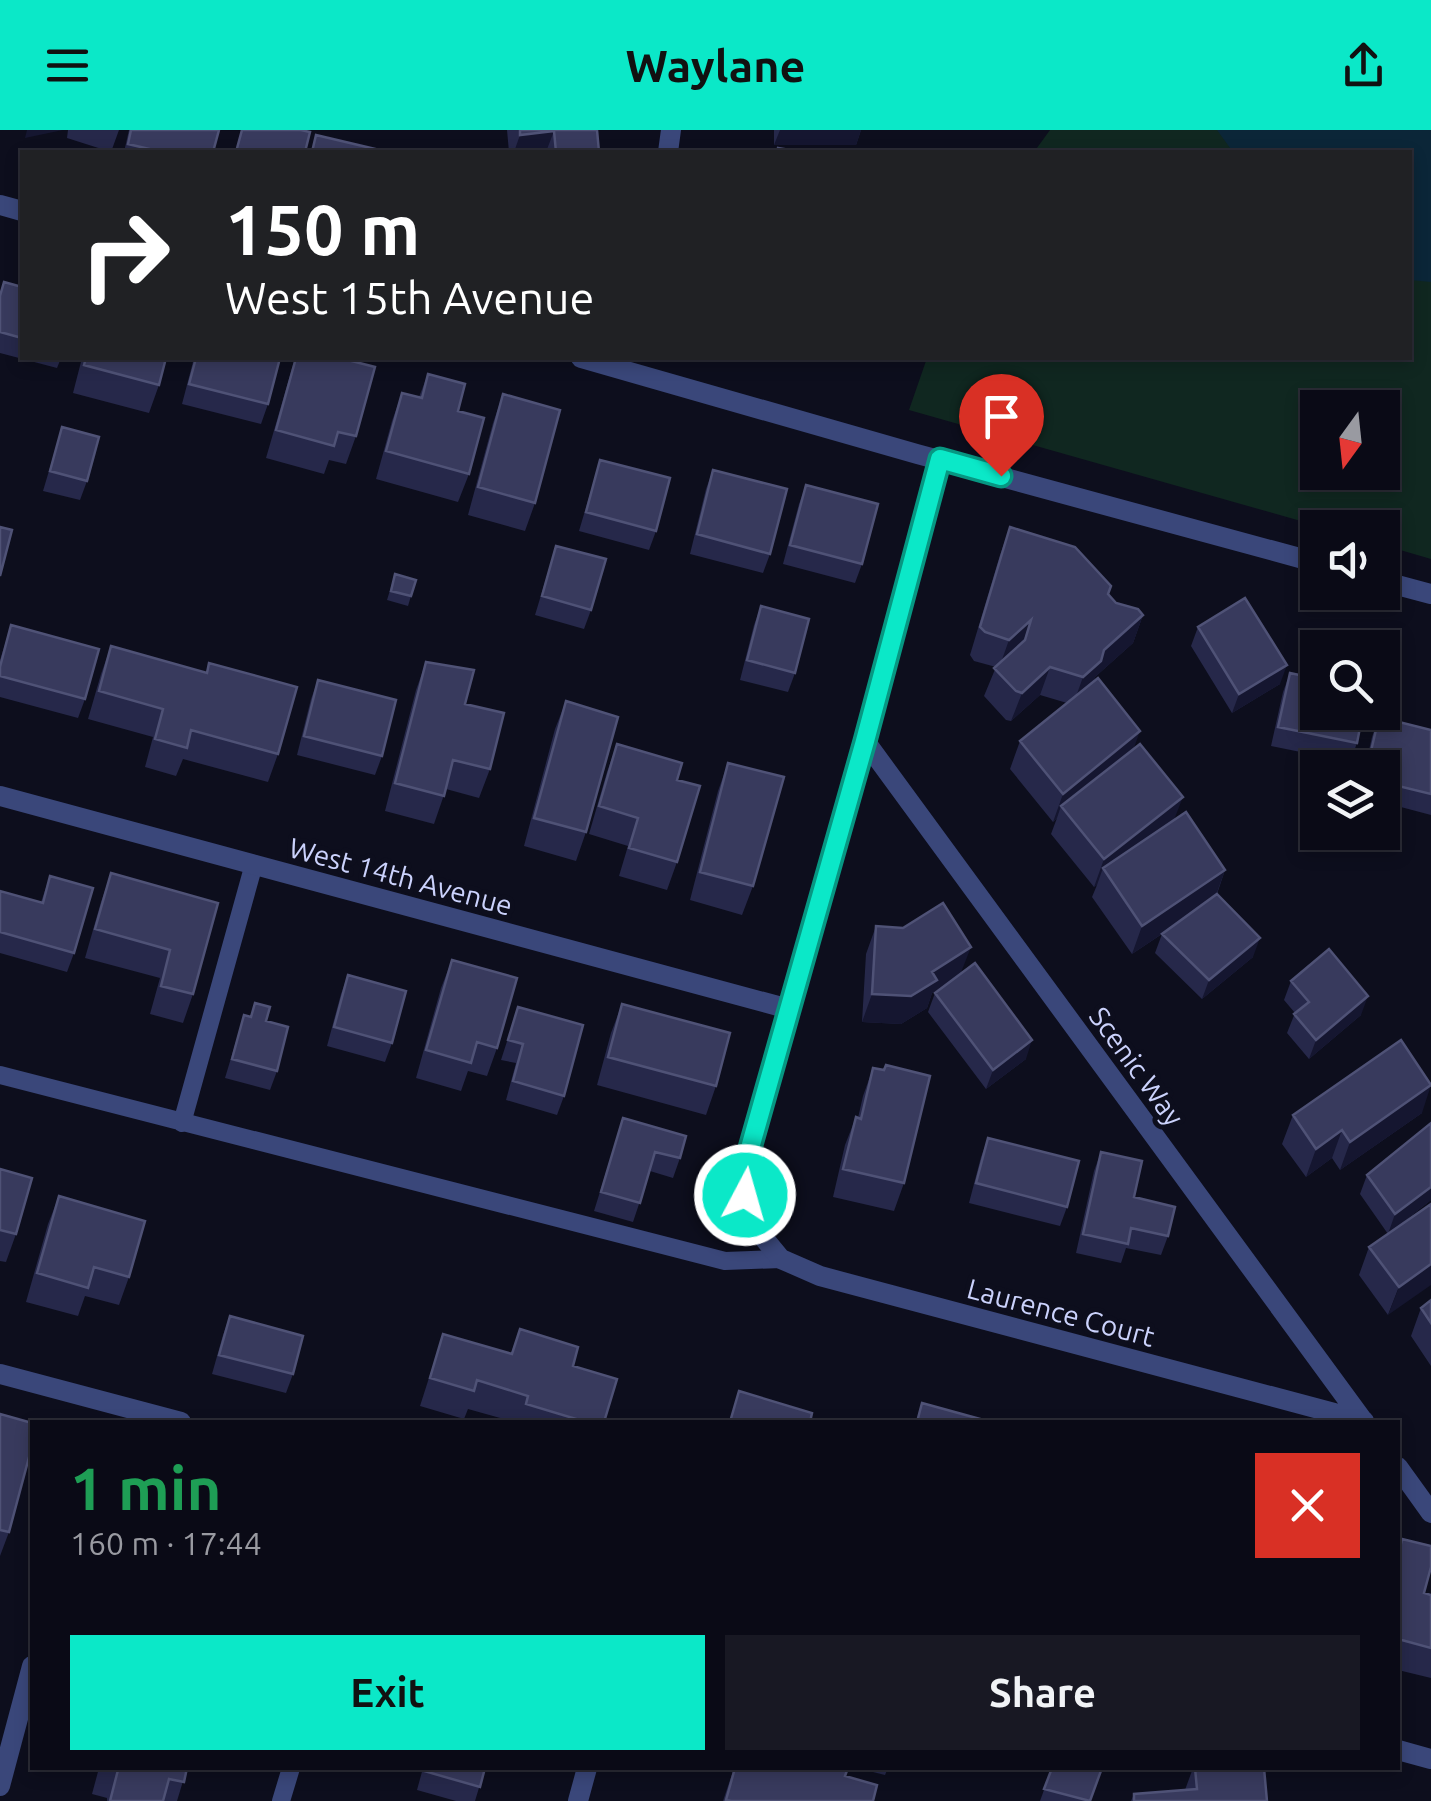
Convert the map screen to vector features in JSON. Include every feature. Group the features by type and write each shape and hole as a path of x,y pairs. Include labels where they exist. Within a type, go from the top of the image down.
{"street":[{"path":"598,360 632,364 940,459 1300,558"},
{"path":"788,1009 940,459"},
{"path":"1400,586 1431,594"},
{"name":"Scenic Way","path":"865,741 1363,1420"},
{"name":"West 14th Avenue","path":"0,796 788,1009"},
{"name":"Laurence Court","path":"788,1009 750,1148 745,1195 758,1231 781,1259 820,1276 1357,1420"},
{"path":"0,1374 173,1420"},
{"path":"1400,1471 1431,1513"},
{"path":"0,1786 30,1674"},
{"path":"1400,1751 1431,1759"},
{"path":"578,1801 586,1770"}],"lane":[{"path":"182,1124 254,864"},
{"path":"0,1075 725,1261 781,1259"},
{"path":"281,1801 290,1770"}],"green space":[{"path":"1050,130 1339,130 1358,150 1035,150"},
{"path":"1412,207 1431,223 1431,559 1400,550 1400,510 1300,510 1300,521 909,410 926,360 1412,360"}],"water":[{"path":"1217,130 1431,130 1431,282 1412,280 1412,150 1232,150"}],"building":[{"path":"131,130 219,130 214,150 154,150 128,144"},
{"path":"242,130 310,132 306,150 237,150"},
{"path":"520,130 597,130 599,150 556,150 554,131 520,135"},
{"path":"316,135 380,150 312,150"},
{"path":"4,282 20,286 20,337 0,332"},
{"path":"85,360 165,360 159,385 84,365"},
{"path":"195,360 279,360 268,404 189,384"},
{"path":"295,360 348,360 375,367 356,436 338,432 334,446 276,430"},
{"path":"428,374 465,384 458,411 484,418 469,474 386,451 402,393 422,398"},
{"path":"503,394 560,410 535,503 478,487"},
{"path":"62,427 99,437 87,481 50,471"},
{"path":"600,460 670,478 656,531 586,512"},
{"path":"713,470 787,489 770,554 697,534"},
{"path":"806,485 878,504 862,564 790,545"},
{"path":"0,527 12,530 0,576"},
{"path":"1010,527 1075,547 1111,586 1108,594 1116,603 1138,609 1143,615 1104,650 1101,661 1083,677 1050,667 1022,693 994,668 1025,640 1031,620 1009,640 980,627"},
{"path":"556,546 606,559 591,610 542,596"},
{"path":"395,574 416,580 411,596 391,591"},
{"path":"1245,598 1287,665 1239,694 1198,627"},
{"path":"761,606 809,619 795,673 747,660"},
{"path":"11,625 99,649 85,699 0,676"},
{"path":"111,646 207,673 209,663 297,687 278,754 191,730 187,748 155,739 163,709 99,691"},
{"path":"426,662 474,670 465,704 504,713 490,769 453,760 444,796 395,783"},
{"path":"1290,673 1300,675 1300,730 1360,730 1357,743 1278,727"},
{"path":"1098,678 1140,731 1063,794 1020,741"},
{"path":"318,680 396,700 382,756 304,736"},
{"path":"566,701 618,717 586,832 534,818"},
{"path":"1400,722 1431,730 1431,794 1400,786 1400,750 1371,750 1376,730 1400,730"},
{"path":"617,744 682,763 677,780 700,786 677,862 629,848 638,818 599,806"},
{"path":"1140,744 1183,797 1104,859 1061,806"},
{"path":"728,763 784,777 753,886 700,872"},
{"path":"1186,812 1225,870 1142,926 1103,868"},
{"path":"111,873 218,903 193,994 161,986 170,950 95,929"},
{"path":"50,876 93,888 74,953 0,932 0,891 43,903"},
{"path":"1217,894 1260,938 1209,980 1162,934"},
{"path":"943,903 971,947 932,972 937,980 911,996 872,994 876,926 903,928"},
{"path":"1329,949 1368,996 1316,1040 1294,1014 1309,1002 1291,981"},
{"path":"452,960 517,978 497,1048 477,1042 471,1063 426,1050"},
{"path":"975,963 1032,1040 993,1070 935,993"},
{"path":"348,975 406,991 392,1043 334,1027"},
{"path":"255,1003 270,1007 266,1021 288,1027 277,1071 232,1059 244,1015 251,1017"},
{"path":"622,1004 730,1033 716,1086 608,1057"},
{"path":"518,1007 583,1025 564,1096 513,1081 523,1044 508,1040"},
{"path":"1401,1040 1431,1085 1350,1142 1342,1130 1316,1149 1293,1115"},
{"path":"886,1065 930,1076 904,1183 843,1169 856,1117 861,1119 873,1068 884,1070"},
{"path":"623,1118 686,1136 680,1158 655,1152 640,1203 601,1192"},
{"path":"1431,1123 1431,1187 1395,1214 1367,1175"},
{"path":"988,1138 1079,1161 1067,1207 976,1183"},
{"path":"1101,1152 1142,1161 1134,1197 1175,1207 1168,1236 1131,1228 1128,1244 1083,1234"},
{"path":"0,1169 32,1178 16,1234 0,1230"},
{"path":"59,1196 145,1221 129,1277 94,1267 88,1288 37,1273"},
{"path":"1431,1204 1431,1264 1399,1287 1369,1247"},
{"path":"1431,1300 1431,1323 1421,1308"},
{"path":"230,1316 303,1336 293,1374 219,1355"},
{"path":"520,1329 578,1347 573,1366 617,1379 605,1420 579,1420 526,1404 528,1396 477,1380 474,1391 430,1378 443,1334 512,1354"},
{"path":"739,1391 812,1413 810,1420 731,1420"},
{"path":"922,1403 984,1420 918,1420"},
{"path":"0,1414 30,1422 30,1453 9,1532 0,1530"},
{"path":"1402,1539 1431,1546 1431,1567 1424,1593 1431,1595 1431,1648 1400,1640"},
{"path":"118,1770 187,1770 184,1782 169,1779 163,1801 110,1801"},
{"path":"424,1770 484,1770 480,1787"},
{"path":"734,1770 847,1770 845,1776 877,1785 873,1801 726,1800"},
{"path":"1051,1770 1101,1770 1090,1801 1044,1789"},
{"path":"1195,1770 1264,1770 1267,1801 1134,1801 1134,1794 1197,1789"}],"route":[{"path":"745,1195 750,1148 940,459 1001,476"}]}
